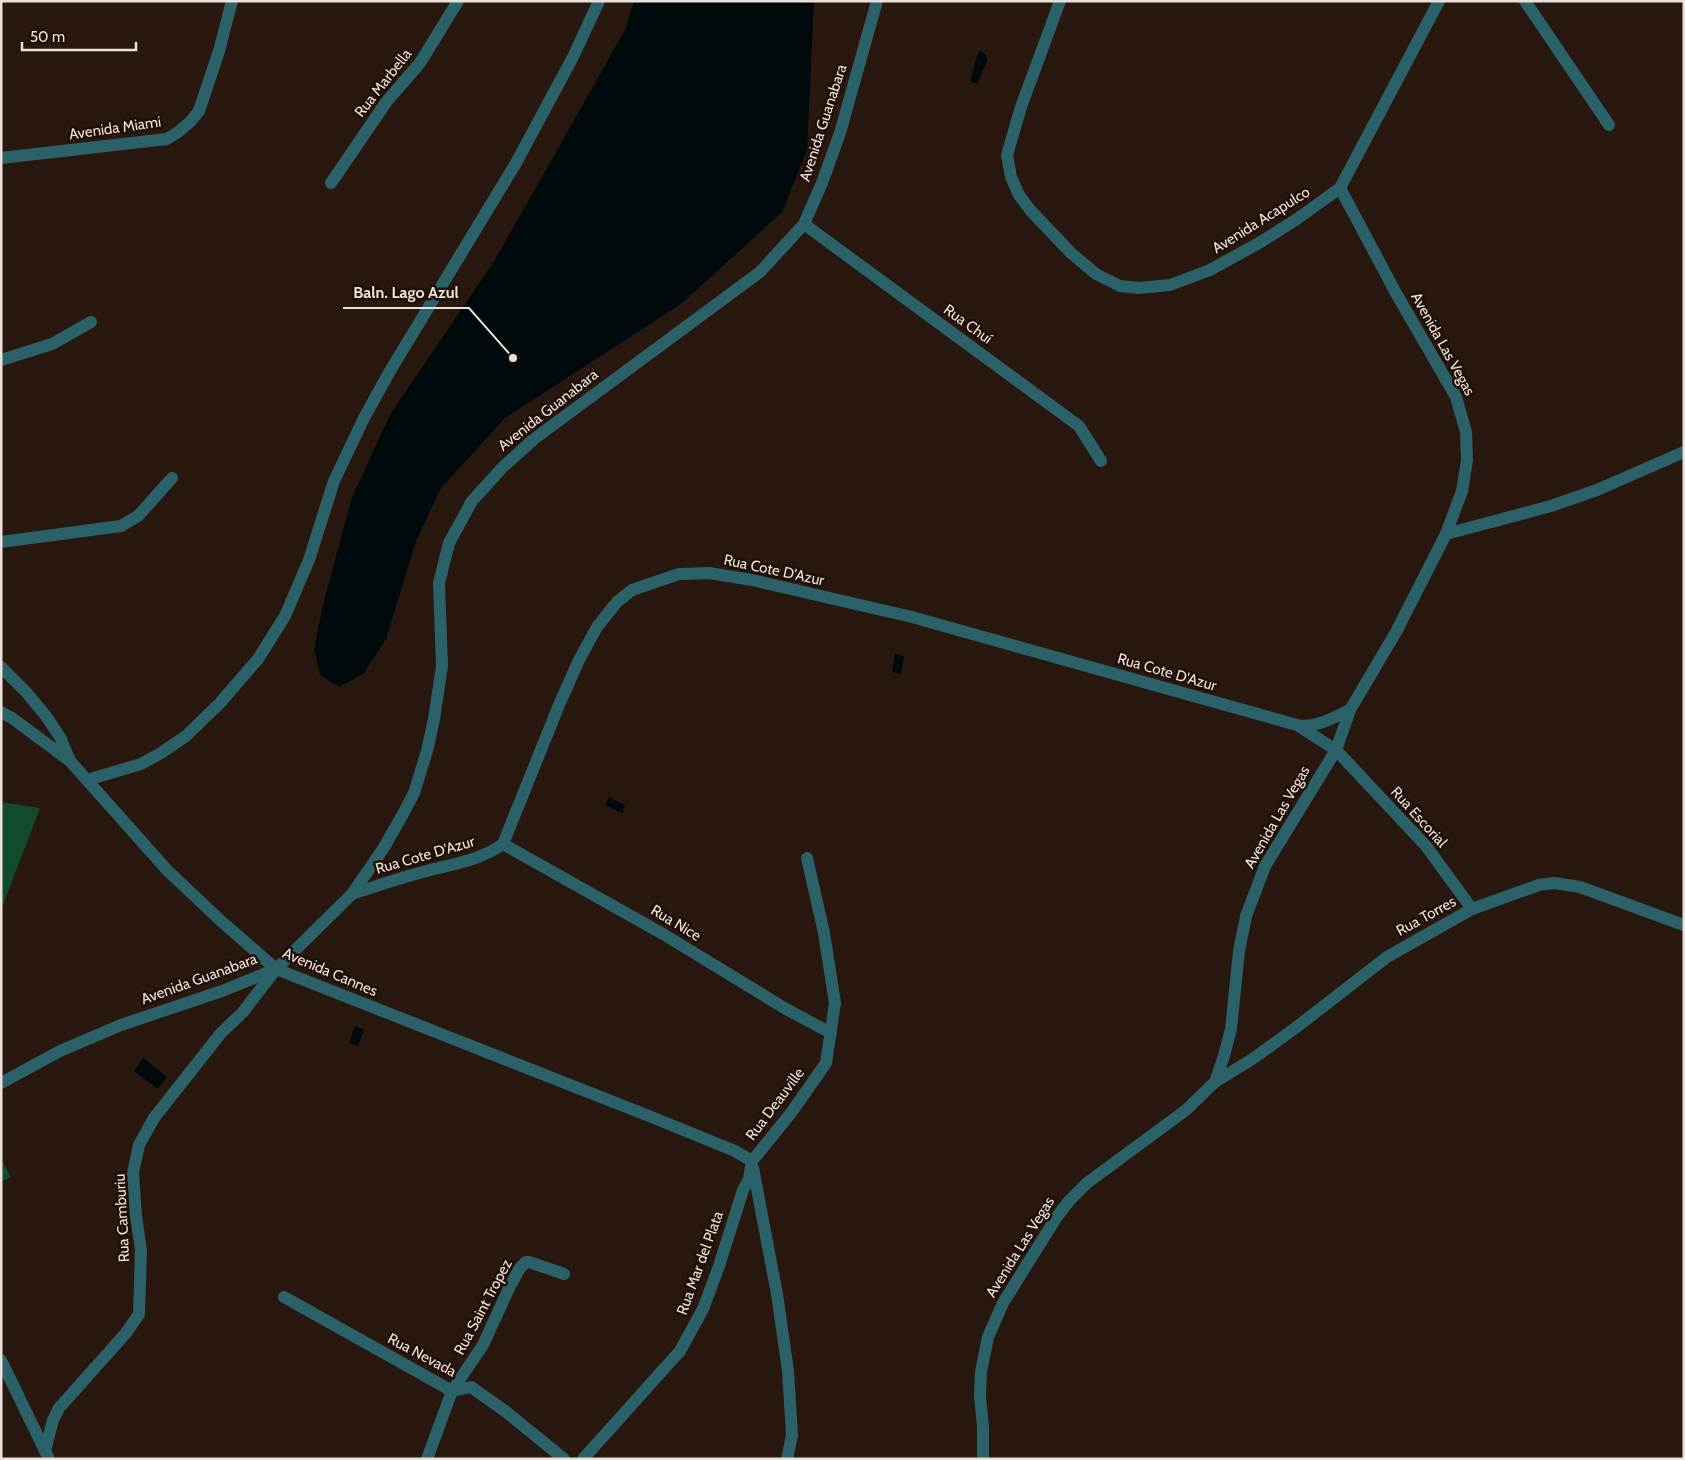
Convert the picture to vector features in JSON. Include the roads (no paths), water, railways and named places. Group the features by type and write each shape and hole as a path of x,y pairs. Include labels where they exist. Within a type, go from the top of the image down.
{"street":[{"name":"Avenida Miami","path":"1,158 167,139 178,132 190,122 198,111 219,51 232,1"},
{"name":"Rua Marbella","path":"330,183 387,101 420,63 458,1"},
{"path":"87,780 141,764 186,736 220,703 262,652 285,616 309,560 334,481 364,418 390,371 516,163 573,57 599,1"},
{"name":"Avenida Guanabara","path":"1,1083 60,1051 121,1025 222,991 276,969 352,894 383,849 414,793 434,720 442,666 439,583 449,543 472,501 503,467 534,439 760,272 804,224 822,183 840,133 877,1"},
{"name":"Avenida Acapulco","path":"1060,1 1021,107 1007,156 1011,177 1018,195 1031,211 1072,253 1096,274 1120,286 1139,288 1170,285 1210,270 1260,243 1340,188 1439,1"},
{"path":"1525,1 1609,125"},
{"name":"Avenida Las Vegas","path":"983,1459 980,1372 988,1336 1003,1302 1056,1218 1069,1201 1088,1183 1186,1110 1215,1082 1231,1030 1239,951 1246,916 1264,866 1336,750 1350,710 1396,632 1446,534 1462,491 1467,460 1466,432 1456,397 1397,295 1340,188"},
{"name":"Rua Chuí","path":"804,224 1079,426 1101,461"},
{"path":"1,360 52,344 91,322"},
{"path":"1446,534 1551,506 1597,490 1684,452"},
{"path":"1,542 121,526 138,516 172,478"},
{"name":"Rua Cote D'Azur","path":"352,894 394,880 457,864 493,851 503,844 559,704 579,660 598,627 617,602 632,590 679,574 709,573 752,580 912,617 1297,725 1336,750"},
{"name":"Avenida Cannes","path":"1,667 26,692 46,716 60,737 70,761 167,870 276,969 649,1116 735,1151 752,1161"},
{"path":"1297,725 1305,726 1350,710"},
{"path":"1,712 70,761"},
{"name":"Rua Escorial","path":"1336,750 1426,846 1472,909"},
{"name":"Rua Nice","path":"503,844 664,934 786,1009 832,1033"},
{"name":"Rua Deauville","path":"787,1459 792,1435 788,1371 777,1294 752,1161 791,1113 826,1063 832,1033 835,1002 824,933 807,858"},
{"name":"Rua Torres","path":"1215,1082 1254,1058 1298,1026 1386,957 1472,909 1539,885 1554,883 1580,887 1684,925"},
{"name":"Rua Camburiu","path":"47,1455 52,1420 59,1408 126,1333 139,1314 141,1250 133,1173 139,1145 154,1118 221,1033 243,1012 276,969"},
{"name":"Rua Mar del Plata","path":"583,1459 680,1351 703,1308 719,1266 743,1190 749,1179 752,1161"},
{"name":"Rua Saint Tropez","path":"427,1459 452,1391 483,1345 520,1268 526,1262 564,1274"},
{"name":"Rua Nevada","path":"284,1297 452,1391 471,1387 505,1411 564,1459"},
{"path":"1,1360 47,1455"}],"place":[{"name":"Baln. Lago Azul","path":"513,358"}]}
